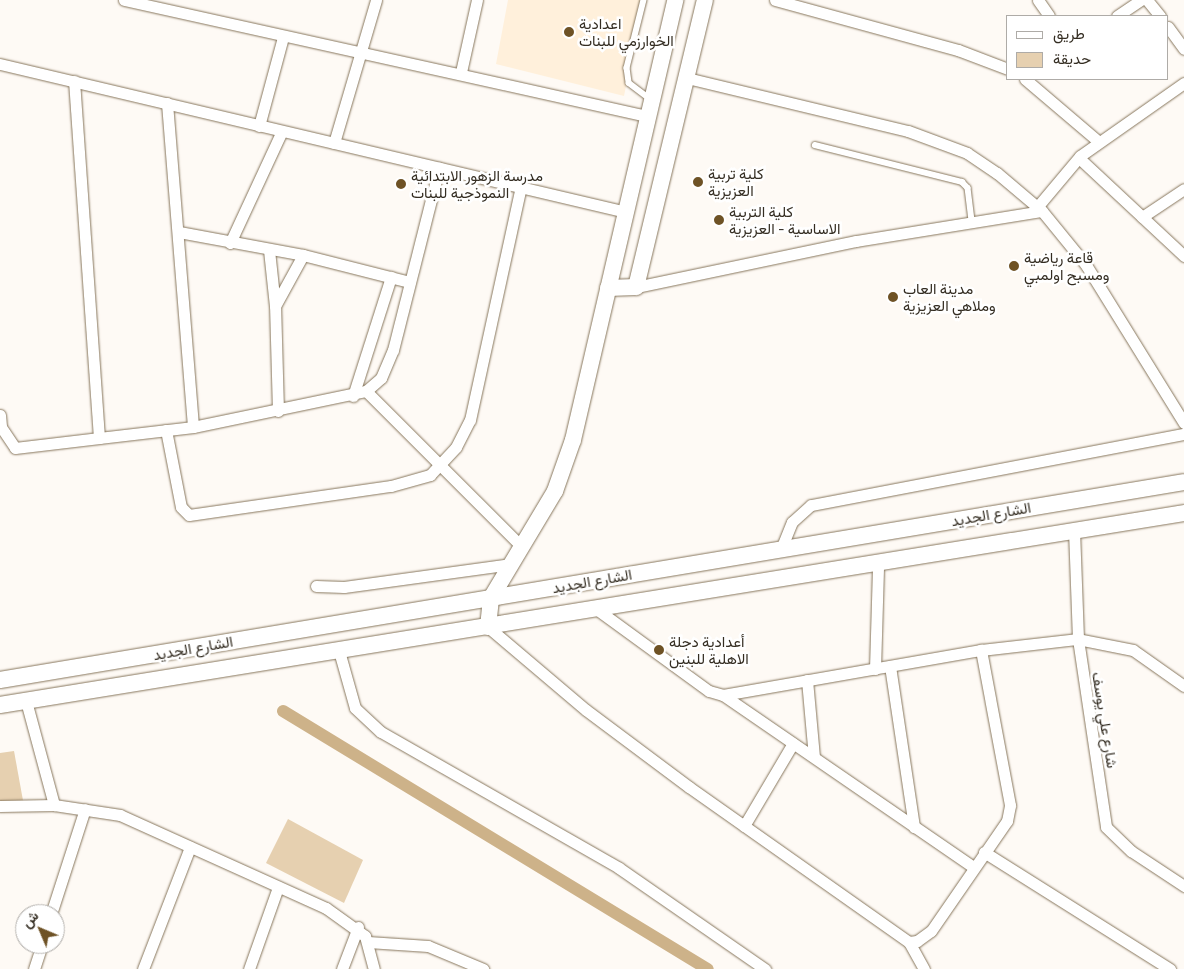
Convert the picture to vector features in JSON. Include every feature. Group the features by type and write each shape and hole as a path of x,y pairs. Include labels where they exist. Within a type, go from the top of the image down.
{"main road":[{"path":"488,627 491,598 522,547 563,472 675,0"},
{"path":"608,288 636,287 705,0"},
{"name":"الشارع الجديد","path":"0,680 1184,482"},
{"name":"الشارع الجديد","path":"0,705 488,627 595,608 878,565 1184,513"},
{"path":"585,582 595,608"}],"street":[{"path":"124,0 174,6 283,38 361,50 461,72 649,108"},
{"path":"334,143 376,0"},
{"path":"461,72 477,0"},
{"path":"774,0 958,50 1006,68"},
{"path":"1038,0 1048,15"},
{"path":"1118,15 1141,0"},
{"path":"1147,0 1159,15"},
{"path":"1169,28 1184,49"},
{"path":"260,126 283,38"},
{"path":"0,64 626,212"},
{"path":"687,78 938,140 998,173 1040,208 1086,265 1184,421"},
{"path":"74,81 99,438"},
{"path":"1033,81 1099,142"},
{"path":"636,287 1040,208 1079,158 1184,83"},
{"path":"167,103 193,427"},
{"path":"230,243 282,131"},
{"path":"1079,158 1184,256"},
{"path":"0,415 1,427 15,448 193,427 353,396 366,391 387,368 438,168"},
{"path":"166,430 181,507 189,515 391,486 430,475 441,466 470,420 521,187"},
{"path":"1142,217 1184,189"},
{"path":"178,232 303,255 410,282"},
{"path":"269,250 275,306 278,411"},
{"path":"275,306 303,255"},
{"path":"353,396 391,277"},
{"path":"366,391 522,547"},
{"path":"782,549 792,522 811,505 1184,434"},
{"name":"شارع علي يوسف","path":"1074,532 1078,639 1106,827 1131,852 1184,886"},
{"path":"316,586 344,587 511,564"},
{"path":"875,669 878,565"},
{"path":"595,608 709,691 722,695 972,867"},
{"path":"488,627 586,710 744,826 909,942 924,969"},
{"path":"722,695 981,650 1078,639 1116,643 1133,650 1184,686"},
{"path":"909,942 931,931 972,867 1007,821 1010,805 981,650"},
{"path":"338,651 354,708 381,732 619,868 765,969"},
{"path":"890,666 914,827"},
{"path":"807,680 814,757"},
{"path":"26,701 54,805"},
{"path":"744,826 793,743"},
{"path":"0,806 54,805 120,815 278,887 358,927 368,942 374,969"},
{"path":"54,904 85,809"},
{"path":"143,969 190,847"},
{"path":"984,852 1170,969"},
{"path":"249,969 278,887"},
{"path":"342,969 358,927"},
{"path":"368,942 428,946 483,969"},
{"path":"34,969 39,954"}],"lane":[{"path":"644,0 627,68 629,83 649,108"},
{"path":"815,145 962,182 968,188 972,222"}],"shaded area":[{"name":"اعدادية الخوارزمي للبنات","path":"508,0 643,0 624,96 496,64"}],"green space":[{"path":"14,751 24,806 0,808 0,753"},
{"path":"288,819 363,860 344,903 266,863"}],"waterway":[{"path":"283,711 708,969"}],"place":[{"name":"اعدادية الخوارزمي للبنات","path":"569,32"},
{"name":"كلية تربية العزيزية","path":"698,182"},
{"name":"مدرسة الزهور الابتدائية النموذجية للبنات","path":"401,184"},
{"name":"كلية التربية الاساسية - العزيزية","path":"719,220"},
{"name":"قاعة رياضية ومسبح اولمبي","path":"1014,266"},
{"name":"مدينة العاب وملاهي العزيزية","path":"893,297"},
{"name":"أعدادية دجلة الاهلية للبنين","path":"659,650"}]}
